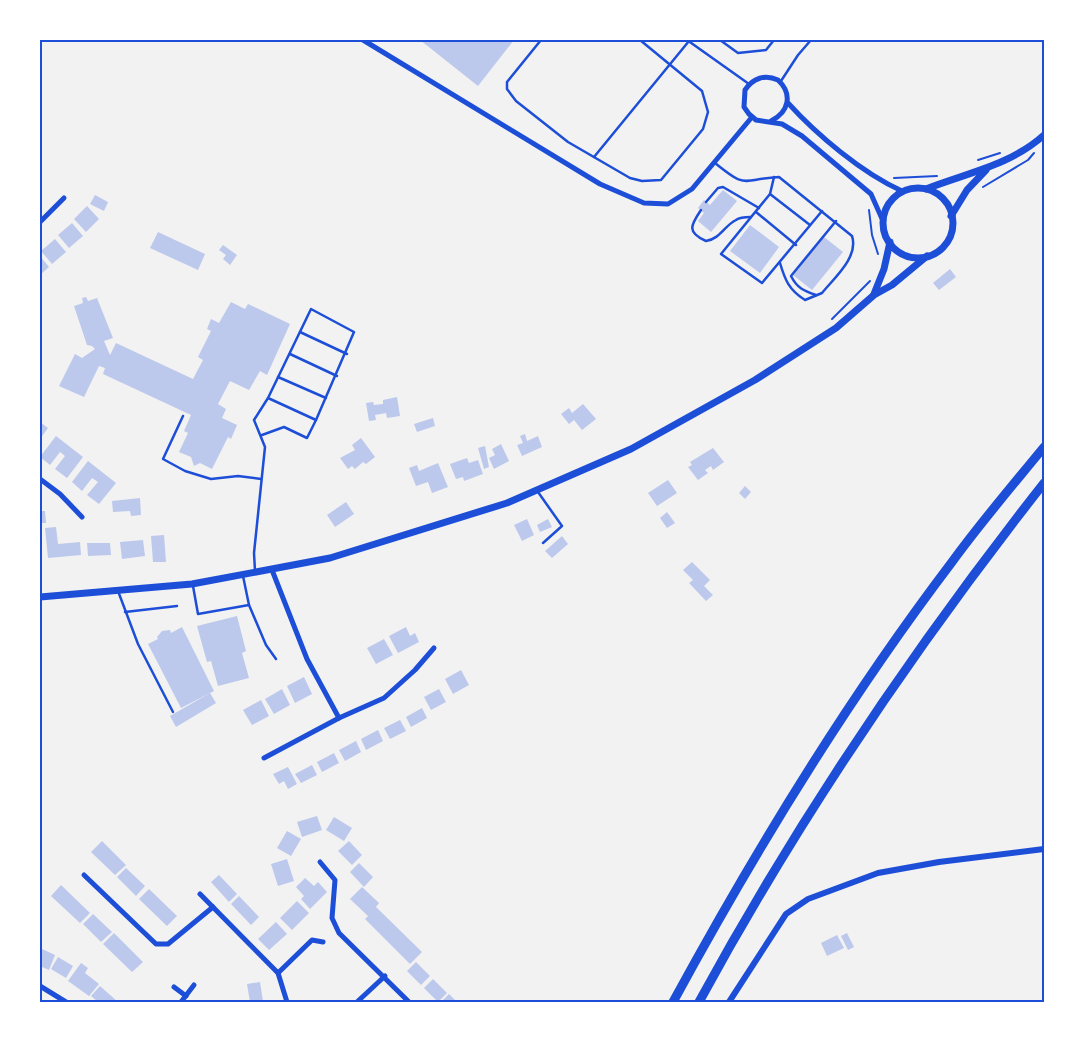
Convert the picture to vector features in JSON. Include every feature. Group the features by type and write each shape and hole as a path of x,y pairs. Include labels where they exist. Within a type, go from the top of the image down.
{"highway":[{"path":"673,1002 768,836 828,740 952,562 1044,447"},
{"path":"699,1002 788,848 852,747 906,666 982,562 1044,483"}],"main road":[{"path":"926,189 986,169 1037,141 1044,134"},
{"path":"40,597 192,584 272,570 358,551 467,517 537,491 631,449 703,410 836,328 874,294 892,285 927,256 937,252 946,244 952,229 952,216 967,190 986,169"},
{"path":"927,256 902,252 890,242 884,232 883,221 886,209 892,198 902,191 914,188 926,189 941,197 952,216"},
{"path":"874,294 884,268 890,242"}],"street":[{"path":"363,40 600,184 631,199 654,205 668,204 692,190 752,117"},
{"path":"771,121 785,111 788,102 787,94 780,83 773,78 762,77 748,84 743,97 744,107 752,117 765,122 771,121 782,124 802,136 871,194 883,221"},
{"path":"788,102 802,119 863,169 902,191"},
{"path":"40,222 64,198"},
{"path":"40,479 60,494 82,517"},
{"path":"272,570 306,659 339,718"},
{"path":"264,758 339,718 384,698 409,676 434,648"},
{"path":"729,1002 786,914 808,899 878,873 939,862 1044,849"},
{"path":"320,862 335,880 333,924 338,933 385,976 409,1002"},
{"path":"84,875 156,944 162,946 168,944 212,907"},
{"path":"200,894 278,973 287,1002"},
{"path":"278,973 312,940 323,942"},
{"path":"356,1002 385,976"},
{"path":"181,1002 194,985"},
{"path":"40,986 66,1002"},
{"path":"174,987 186,996"}],"lane":[{"path":"541,40 507,82 507,89 516,101 558,135 630,178 642,181 660,180 703,129 708,112 706,96 640,40"},
{"path":"720,40 738,53 766,50 774,40"},
{"path":"780,83 811,40"},
{"path":"594,157 688,41 748,84"},
{"path":"714,163 737,180 745,183 774,177 785,181 852,236 854,249 851,257 822,293 805,300 793,292 785,281 780,263"},
{"path":"774,177 770,194 720,254 762,283 822,211"},
{"path":"706,202 718,188 723,187 759,208"},
{"path":"770,194 810,225"},
{"path":"701,210 691,224 691,227 694,233 706,241 713,240 737,218 752,217"},
{"path":"756,212 796,244"},
{"path":"818,295 803,291 791,276 836,222"},
{"path":"255,573 254,552 265,447 254,420 268,398 311,309 354,332 337,376 307,438 284,427 262,436"},
{"path":"300,332 346,354"},
{"path":"290,354 337,376"},
{"path":"278,377 326,398"},
{"path":"268,398 316,420"},
{"path":"183,416 163,460 185,471 211,479 238,476 261,480"},
{"path":"537,491 562,526 543,543"},
{"path":"243,575 249,605 266,646 276,659"},
{"path":"192,584 198,614 249,605"},
{"path":"118,589 138,644 173,712"},
{"path":"125,612 177,606"}],"path":[{"path":"980,189 1034,156 1037,141"},
{"path":"972,163 996,153"},
{"path":"890,177 944,175"},
{"path":"866,203 878,254"},
{"path":"829,322 872,278"}],"building":[{"path":"420,40 514,40 478,86"},
{"path":"723,190 737,201 711,232 698,221 704,213 698,208 704,200 710,205"},
{"path":"95,195 108,202 104,211 90,204"},
{"path":"87,206 99,219 86,232 74,219"},
{"path":"72,223 83,236 69,248 58,235"},
{"path":"750,225 779,247 760,273 730,251"},
{"path":"158,232 205,254 198,270 150,248"},
{"path":"824,237 843,252 812,290 793,275"},
{"path":"55,239 66,252 52,264 41,251"},
{"path":"223,245 237,255 230,265 223,259 226,255 219,250"},
{"path":"40,256 49,267 40,275"},
{"path":"950,269 956,277 939,290 933,283"},
{"path":"86,297 88,301 97,298 113,338 104,341 110,355 116,343 193,379 203,360 198,357 211,331 207,329 211,319 219,323 231,302 245,309 248,304 290,324 267,375 260,371 249,390 230,381 218,404 226,409 222,418 237,425 231,439 228,437 212,469 200,463 194,466 191,457 179,452 188,433 184,431 191,415 103,374 105,368 99,366 84,397 59,386 75,354 82,358 95,349 87,345 74,306 83,303 82,298"},
{"path":"397,397 400,416 387,418 386,413 375,415 376,420 369,421 366,403 373,402 374,405 383,404 383,400"},
{"path":"583,404 596,419 582,430 574,420 569,424 561,414 569,408 572,413"},
{"path":"433,418 435,426 417,432 414,424"},
{"path":"40,422 48,428 40,439"},
{"path":"525,434 527,441 538,436 542,447 522,456 517,445 523,443 520,436"},
{"path":"56,436 83,457 67,478 55,469 65,456 60,452 50,465 40,457"},
{"path":"361,438 375,457 366,464 363,462 355,469 352,466 348,469 340,458 355,450 352,445"},
{"path":"501,444 509,461 494,469 489,458 495,455 492,449"},
{"path":"485,446 489,467 484,469 478,448"},
{"path":"713,448 724,462 713,470 711,466 705,470 708,473 698,480 688,467 692,465 690,462"},
{"path":"467,458 469,463 478,460 483,474 464,481 463,477 456,479 450,464"},
{"path":"88,461 116,483 99,504 87,495 98,482 92,478 82,491 72,482"},
{"path":"438,463 448,487 432,493 428,482 416,486 409,468 417,465 419,471"},
{"path":"668,480 677,493 657,506 648,493"},
{"path":"745,486 751,492 745,499 739,493"},
{"path":"140,498 141,515 131,516 130,511 113,512 112,501"},
{"path":"346,502 354,514 335,527 327,515"},
{"path":"40,511 45,511 46,523 40,523"},
{"path":"667,512 675,523 667,528 660,518"},
{"path":"527,519 534,535 522,541 514,525"},
{"path":"548,519 552,527 540,532 537,525"},
{"path":"56,527 58,544 80,542 81,555 48,558 45,528"},
{"path":"164,535 166,562 153,562 151,536"},
{"path":"562,536 568,544 552,558 545,551"},
{"path":"143,540 145,556 122,559 120,542"},
{"path":"87,543 110,543 111,555 88,556"},
{"path":"692,562 710,580 704,586 713,595 706,601 689,583 693,580 683,570"},
{"path":"237,616 246,651 242,653 249,678 218,686 211,661 207,662 197,626"},
{"path":"182,627 214,691 181,708 148,644 158,639 157,637 162,631 170,630 171,633"},
{"path":"406,627 410,636 415,633 419,642 398,653 389,636"},
{"path":"384,639 393,655 376,664 367,648"},
{"path":"461,670 469,685 453,694 445,679"},
{"path":"304,677 312,694 295,703 287,686"},
{"path":"282,689 290,705 274,714 265,699"},
{"path":"439,689 446,702 431,710 424,697"},
{"path":"210,693 216,703 176,727 170,716"},
{"path":"261,700 269,716 252,725 243,710"},
{"path":"422,708 427,718 411,727 406,717"},
{"path":"400,720 406,731 390,739 384,728"},
{"path":"378,730 383,741 366,750 361,739"},
{"path":"356,741 361,752 345,761 339,750"},
{"path":"334,753 339,763 322,772 317,762"},
{"path":"312,765 317,775 301,783 295,774"},
{"path":"288,767 297,784 288,789 284,781 279,784 273,774"},
{"path":"317,816 322,830 302,837 297,822"},
{"path":"334,817 352,828 344,841 326,830"},
{"path":"287,831 301,839 291,856 277,848"},
{"path":"102,841 126,865 115,875 91,852"},
{"path":"349,841 362,855 352,865 338,851"},
{"path":"287,859 294,881 278,886 271,864"},
{"path":"359,863 373,877 364,887 350,872"},
{"path":"126,868 145,886 136,896 117,877"},
{"path":"219,875 237,894 229,902 211,882"},
{"path":"305,878 314,886 318,882 327,892 310,909 301,899 304,896 296,887"},
{"path":"61,885 90,913 80,923 51,896"},
{"path":"362,887 379,903 376,907 422,952 410,964 365,919 368,916 350,899"},
{"path":"149,889 177,916 167,926 139,899"},
{"path":"239,896 259,917 251,925 231,904"},
{"path":"297,901 309,913 292,930 280,918"},
{"path":"93,914 112,932 101,942 83,924"},
{"path":"276,922 287,934 269,950 258,939"},
{"path":"114,933 143,962 132,972 103,944"},
{"path":"847,933 854,947 848,950 841,936"},
{"path":"837,935 844,948 827,956 821,943"},
{"path":"40,948 55,955 49,970 40,966"},
{"path":"58,957 73,966 66,978 51,969"},
{"path":"416,962 430,976 421,985 407,971"},
{"path":"81,963 88,968 85,973 99,984 89,996 68,981"},
{"path":"433,979 447,993 438,1002 424,988"},
{"path":"260,982 263,1001 250,1002 247,984"},
{"path":"100,986 118,1002 98,1002 91,996"},
{"path":"449,994 457,1002 441,1002"}]}
